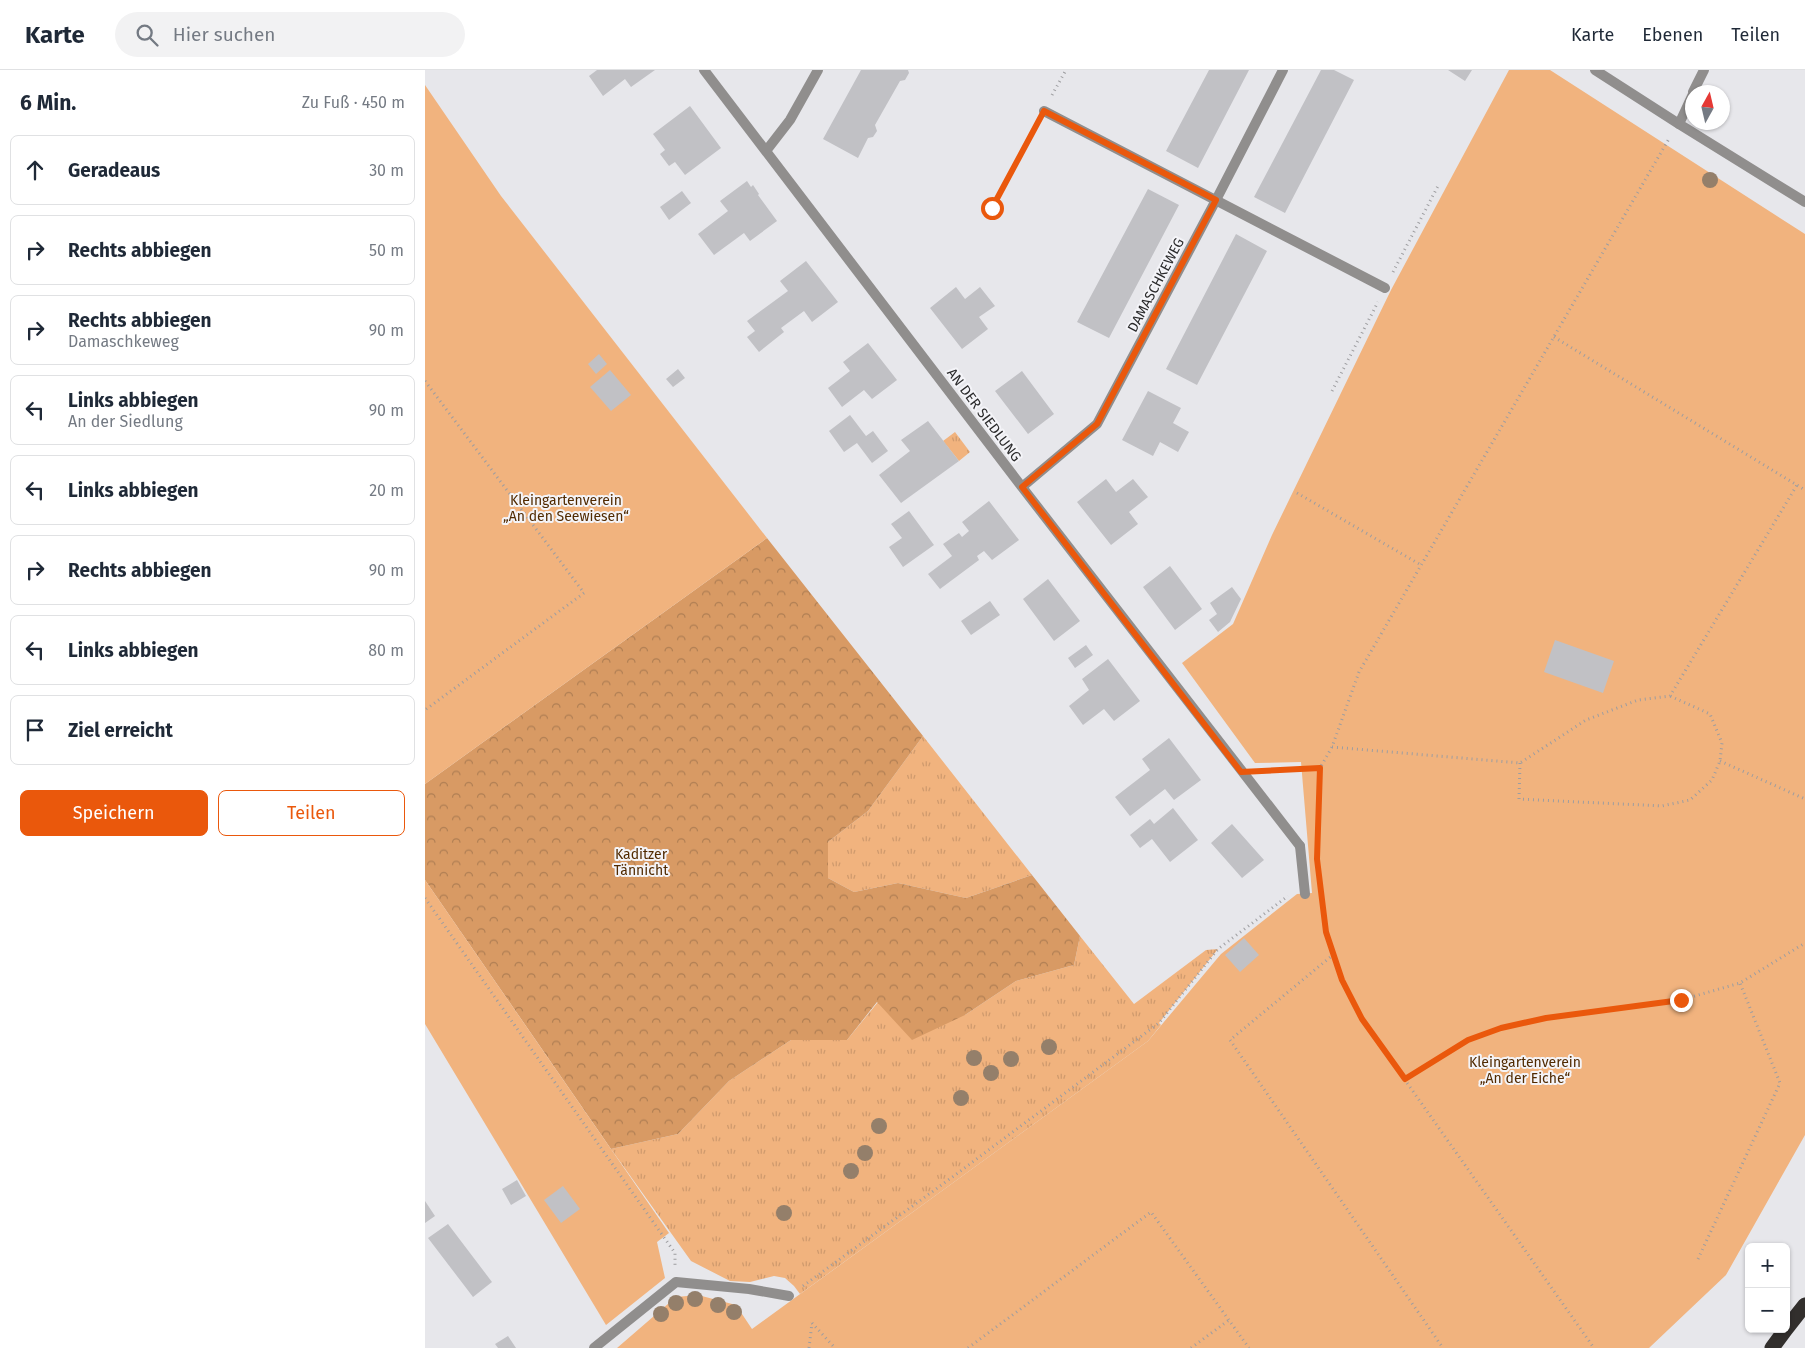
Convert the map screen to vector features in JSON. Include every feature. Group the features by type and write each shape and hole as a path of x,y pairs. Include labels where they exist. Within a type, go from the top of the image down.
{"highway":[{"path":"1790,1324 1805,1304"},
{"path":"1772,1348 1783,1333"}],"street":[{"name":"AN DER SIEDLUNG","path":"704,70 1022,487 1300,846 1304,882"},
{"path":"766,151 790,120 818,70"},
{"name":"DAMASCHKEWEG","path":"1022,487 1097,424 1283,70"},
{"path":"1595,70 1805,202"},
{"path":"1697,85 1704,70"},
{"path":"1044,111 1385,288"},
{"path":"1679,124 1685,111"},
{"path":"1304,882 1305,894"},
{"path":"594,1348 676,1282 789,1296"}],"path":[{"path":"992,208 1066,70"},
{"path":"1318,840 1320,768 1332,747 1359,672 1679,124"},
{"path":"1554,338 1805,490"},
{"path":"425,381 584,594 425,710"},
{"path":"1670,696 1797,485"},
{"path":"1297,493 1421,565"},
{"path":"1332,747 1520,763 1586,720 1638,700 1670,696 1710,714 1722,743 1720,761 1712,780 1690,800 1662,806 1519,799 1520,763"},
{"path":"1720,761 1805,799"},
{"path":"1241,772 1320,768"},
{"path":"789,1296 1159,1023 1218,949 1304,882"},
{"path":"1321,895 1326,932 1342,980 1362,1019 1594,1348"},
{"path":"425,898 675,1253 676,1282"},
{"path":"1405,1079 1468,1040 1501,1028 1546,1018 1681,1000 1740,983 1805,943"},
{"path":"1334,954 1230,1040 1443,1348"},
{"path":"1697,1259 1780,1083 1740,983"},
{"path":"968,1348 1151,1212 1249,1348"},
{"path":"1191,1348 1229,1320"},
{"path":"809,1348 812,1323 835,1348"}],"green space":[{"name":"Kleingartenverein „An der Eiche“","path":"1509,70 1550,70 1805,234 1805,1135 1726,1275 1649,1348 617,1348 676,1297 698,1295 736,1305 752,1329 1148,1041 1221,954 1297,894 1312,893 1301,762 1255,763 1182,663 1233,624 1272,535 1391,290"},
{"name":"Kleingartenverein „An den Seewiesen“","path":"425,85 501,196 767,538 425,784"},
{"path":"955,432 970,452 959,461 943,441"},
{"name":"Kaditzer Tännicht","path":"767,538 923,736 868,811 828,842 828,878 854,892 898,883 966,898 1032,875 1080,936 1074,965 1016,981 965,1015 912,1040 877,1002 847,1040 791,1040 729,1081 678,1134 611,1149 425,880 425,784"},
{"path":"923,736 1032,875 966,898 898,883 854,892 828,878 828,842 868,811"},
{"path":"425,880 669,1233 657,1242 665,1278 606,1325 425,1024"},
{"path":"1080,936 1134,1004 1206,950 1218,949 1159,1023 1161,1025 1148,1041 800,1294 785,1278 774,1276 750,1282 730,1281 691,1261 611,1149 678,1134 729,1081 791,1040 847,1040 878,1002 965,1015 1016,981 1074,965"}],"building":[{"path":"597,70 655,70 631,87 625,79 603,96 589,76"},
{"path":"861,70 908,70 909,73 905,80 900,81 875,125 877,131 873,137 868,138 858,158 823,139"},
{"path":"1209,70 1249,70 1198,168 1166,151"},
{"path":"1321,70 1334,70 1354,80 1285,213 1254,197"},
{"path":"1448,70 1472,70 1465,81"},
{"path":"690,106 721,148 685,175 675,162 669,166 660,154 665,150 653,134"},
{"path":"747,181 751,187 753,185 777,221 750,241 744,233 714,255 698,234 728,211 720,201"},
{"path":"1148,189 1179,205 1109,338 1077,322"},
{"path":"682,191 691,203 669,220 660,207"},
{"path":"1236,234 1267,251 1197,385 1166,369"},
{"path":"806,261 838,302 812,322 804,311 781,328 784,332 759,352 747,337 755,331 747,321 788,291 780,281"},
{"path":"956,287 965,299 980,287 995,306 979,317 988,329 962,349 930,308"},
{"path":"868,343 897,380 872,399 864,390 842,407 828,388 850,371 843,362"},
{"path":"599,354 607,364 596,374 588,364"},
{"path":"678,369 685,378 673,387 666,379"},
{"path":"610,370 631,395 611,411 590,387"},
{"path":"1022,371 1054,414 1028,434 995,391"},
{"path":"1148,391 1181,408 1173,423 1189,432 1178,452 1160,442 1153,456 1122,440"},
{"path":"850,415 866,436 873,431 888,451 872,463 857,443 844,452 829,431"},
{"path":"928,421 959,461 901,503 879,475 910,451 901,440"},
{"path":"1106,479 1116,492 1133,479 1148,497 1129,512 1138,524 1111,545 1077,502"},
{"path":"989,501 1019,540 992,560 984,551 977,556 979,560 940,589 928,574 952,556 943,544 959,533 962,537 969,531 962,522"},
{"path":"909,511 934,545 903,567 889,547 902,538 891,524"},
{"path":"1170,566 1202,609 1175,630 1143,587"},
{"path":"1048,579 1080,621 1054,641 1023,599"},
{"path":"1232,587 1241,599 1230,622 1218,632 1209,620 1217,614 1210,603"},
{"path":"990,601 1000,615 971,635 961,621"},
{"path":"1555,640 1614,661 1603,693 1544,672"},
{"path":"1086,645 1093,655 1075,668 1068,658"},
{"path":"1108,659 1140,701 1114,721 1104,709 1083,725 1069,706 1089,690 1082,679"},
{"path":"1169,738 1201,780 1174,800 1165,789 1130,816 1115,797 1150,770 1142,759"},
{"path":"1173,808 1198,840 1170,862 1152,839 1140,848 1130,835 1150,819 1154,824"},
{"path":"1232,824 1264,860 1242,878 1211,843"},
{"path":"1244,938 1259,955 1240,972 1225,955"},
{"path":"517,1180 526,1196 511,1205 502,1189"},
{"path":"563,1186 580,1209 561,1223 544,1200"},
{"path":"425,1201 435,1216 425,1223"},
{"path":"448,1224 492,1282 473,1297 428,1238"},
{"path":"508,1336 516,1348 498,1348 495,1344"}],"route":[{"path":"992,208 1044,111 1216,200 1097,424 1022,487 1241,772 1320,768 1317,859 1326,932 1342,980 1362,1019 1405,1079 1468,1040 1501,1028 1546,1018 1681,1000"}]}
